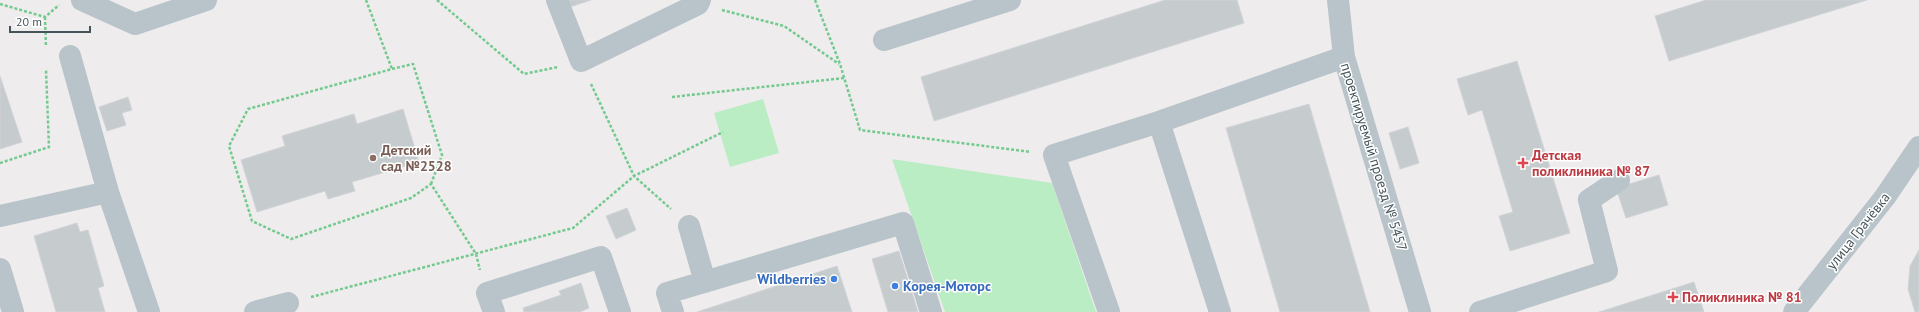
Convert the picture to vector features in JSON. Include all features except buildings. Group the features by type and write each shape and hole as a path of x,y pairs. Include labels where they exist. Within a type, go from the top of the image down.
{"street":[{"path":"82,0 135,24 206,0"},
{"path":"557,0 581,61 699,2"},
{"path":"884,40 1010,0"},
{"name":"проектируемый проезд № 5457","path":"1343,2 1344,57 1420,312"},
{"path":"70,56 108,192 149,312"},
{"path":"1109,312 1054,155 1160,122 1344,57"},
{"path":"1160,122 1220,312"},
{"name":"улица Грачёвка","path":"1794,312 1885,197 1919,147"},
{"path":"1480,312 1607,271 1589,200 1619,180"},
{"path":"0,216 108,192"},
{"path":"673,312 667,293 903,223 931,312"},
{"path":"689,226 705,282"},
{"path":"490,302 601,257 620,312"},
{"path":"0,270 13,312"},
{"path":"255,312 288,303"}],"path":[{"path":"366,0 392,69"},
{"path":"437,0 524,74 581,61 634,176 689,226"},
{"path":"815,0 840,64 860,130 1054,155"},
{"path":"699,2 784,26 840,64"},
{"path":"0,4 45,17"},
{"path":"45,17 60,4"},
{"path":"45,17 46,48"},
{"path":"0,163 49,147 46,63"},
{"path":"413,64 442,156 431,184 411,198 291,239 252,221 229,146 248,108 413,64"},
{"path":"672,97 844,78"},
{"path":"288,303 572,228 634,176 723,132"},
{"path":"431,184 476,254 490,302"}],"green space":[{"path":"763,99 779,153 730,167 714,113"},
{"path":"892,159 1052,183 1096,312 945,312"}],"place":[{"name":"Детский сад №2528","path":"373,158"},
{"name":"Детская поликлиника № 87","path":"1523,163"},
{"name":"Wildberries","path":"834,279"},
{"name":"Корея-Моторс","path":"895,286"},
{"name":"Поликлиника № 81","path":"1673,297"}]}
